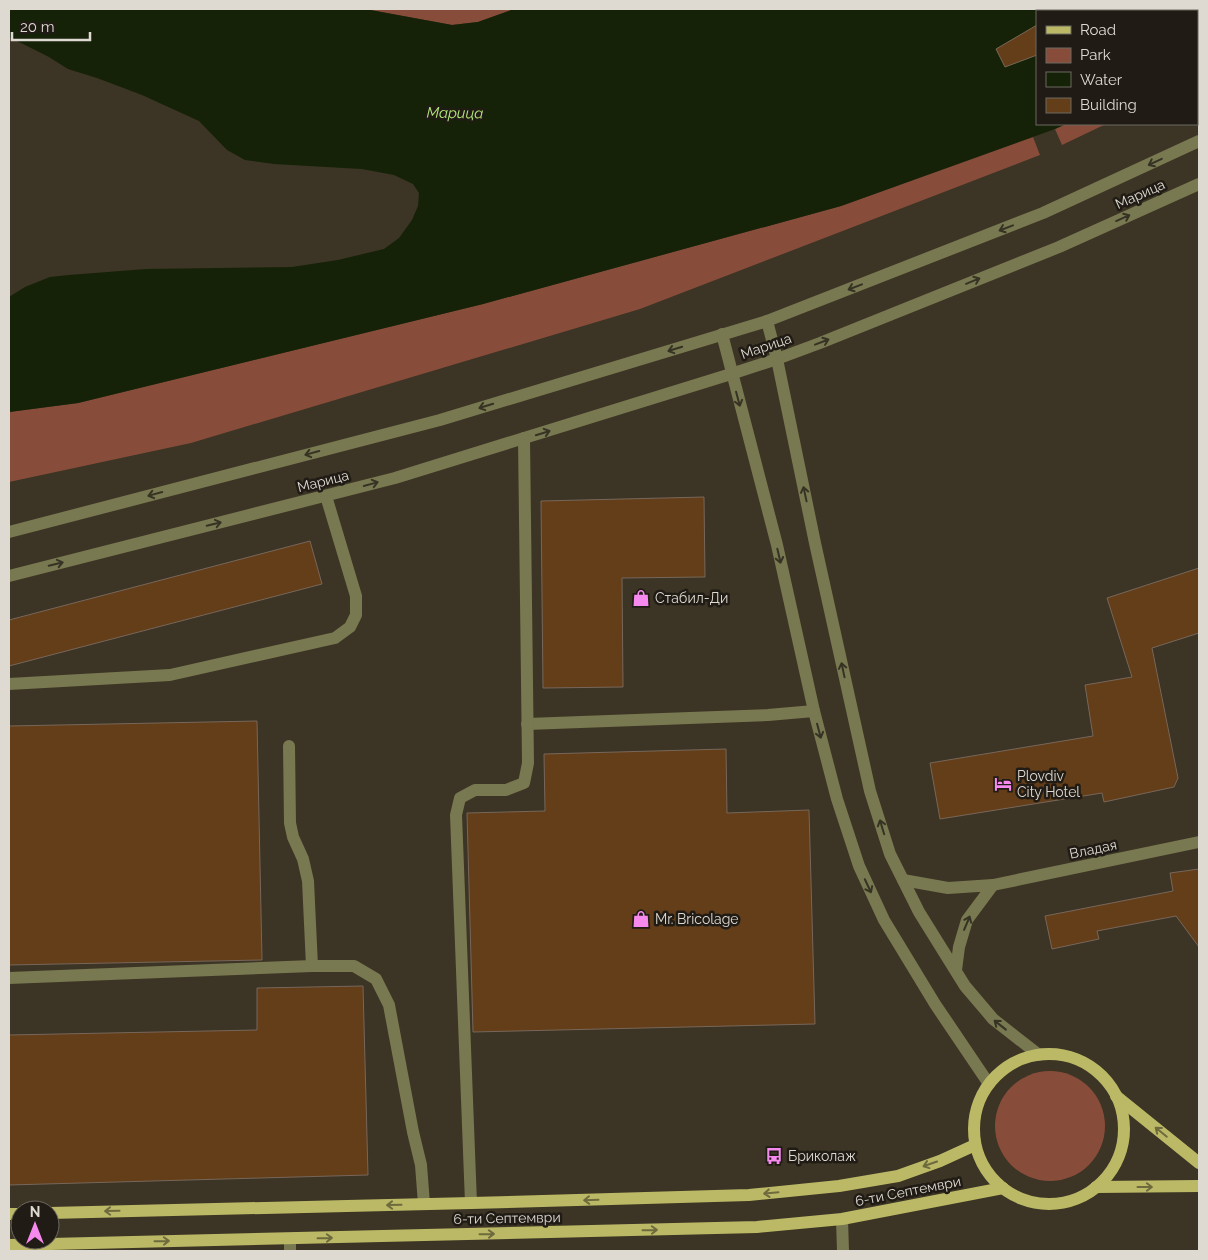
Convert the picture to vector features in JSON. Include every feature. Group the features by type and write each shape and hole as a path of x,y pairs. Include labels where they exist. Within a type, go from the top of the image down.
{"main road":[{"path":"1054,1054 1070,1057 1084,1063 1108,1082 1122,1111 1124,1128 1122,1145 1117,1161 1108,1175 1096,1187 1082,1196 1066,1202 1050,1204 1033,1202 1017,1197 990,1176 981,1162 975,1145 973,1129 975,1113 980,1098 989,1084 1011,1064 1024,1058 1039,1055 1054,1054"},
{"path":"1116,1096 1199,1163"},
{"name":"6-ти Септември","path":"60,1213 748,1195 839,1186 898,1176 940,1161 975,1145"},
{"path":"1096,1187 1199,1186"},
{"name":"6-ти Септември","path":"9,1245 133,1247 290,1245 758,1227 842,1219 1003,1188"}],"street":[{"name":"Марица","path":"9,532 440,420 767,321 1043,213 1199,141"},
{"name":"Марица","path":"9,576 395,478 777,359 1059,247 1199,184"},
{"path":"767,321 777,359 819,562 870,791 890,854 919,912 966,986 993,1019 1039,1055"},
{"path":"722,334 777,545 814,711 837,799 859,866 884,920 935,1004 989,1084"},
{"path":"471,1203 456,815 460,798 475,790 506,790 524,783 528,763 524,438"},
{"path":"9,684 170,675 335,638 350,627 356,615 356,596 326,496"},
{"path":"528,724 768,715 814,711"},
{"path":"289,746 290,823 293,837 303,859 308,881 312,966"},
{"name":"Владая","path":"903,880 948,888 993,885 1199,842"},
{"path":"956,970 959,947 967,920 993,885"},
{"path":"9,978 354,966 376,979 389,1005 421,1165 424,1204"},
{"path":"842,1219 843,1251"}],"green space":[{"path":"365,9 514,9 478,22 452,25"},
{"path":"1064,125 1104,125 1062,145 1055,129"},
{"path":"1033,137 1040,155 640,309 191,443 9,482 9,412 78,403 483,304 841,206"},
{"path":"1050,1071 1061,1072 1071,1076 1089,1087 1100,1105 1104,1115 1104,1137 1100,1147 1089,1165 1071,1176 1061,1180 1050,1181 1039,1180 1029,1176 1011,1165 1000,1147 996,1137 995,1126 996,1115 1000,1105 1011,1087 1029,1076 1039,1072"}],"water":[{"path":"9,9 365,9 452,25 478,22 514,9 1199,9 1198,62 1198,10 1036,10 1036,125 1064,125 841,206 483,304 78,403 9,412 9,297 25,287 50,277 69,275 146,269 292,267 338,260 384,249 399,238 412,220 418,206 419,193 413,184 394,175 362,169 274,164 245,160 227,150 199,121 142,95 68,69 9,37"}],"building":[{"path":"1036,26 1036,55 1005,67 996,49"},
{"path":"704,497 705,577 622,578 623,687 543,688 541,501"},
{"path":"310,541 322,584 9,666 9,620"},
{"path":"1199,568 1199,633 1152,648 1178,778 1174,787 1104,802 1102,793 940,819 930,763 1093,736 1085,685 1132,677 1107,598"},
{"path":"257,721 262,960 9,965 9,726"},
{"name":"Mr. Bricolage","path":"726,749 727,813 809,810 815,1024 473,1032 467,813 545,811 544,754"},
{"path":"1199,869 1199,947 1176,916 1097,931 1099,939 1052,949 1045,916 1173,891 1170,873"},
{"path":"363,986 368,1175 9,1185 9,1035 257,1030 257,988"}],"place":[{"name":"Стабил-Ди","path":"641,598"},
{"name":"Plovdiv City Hotel","path":"1003,784"},
{"name":"Mr. Bricolage","path":"641,919"},
{"name":"Бриколаж","path":"774,1156"}]}
